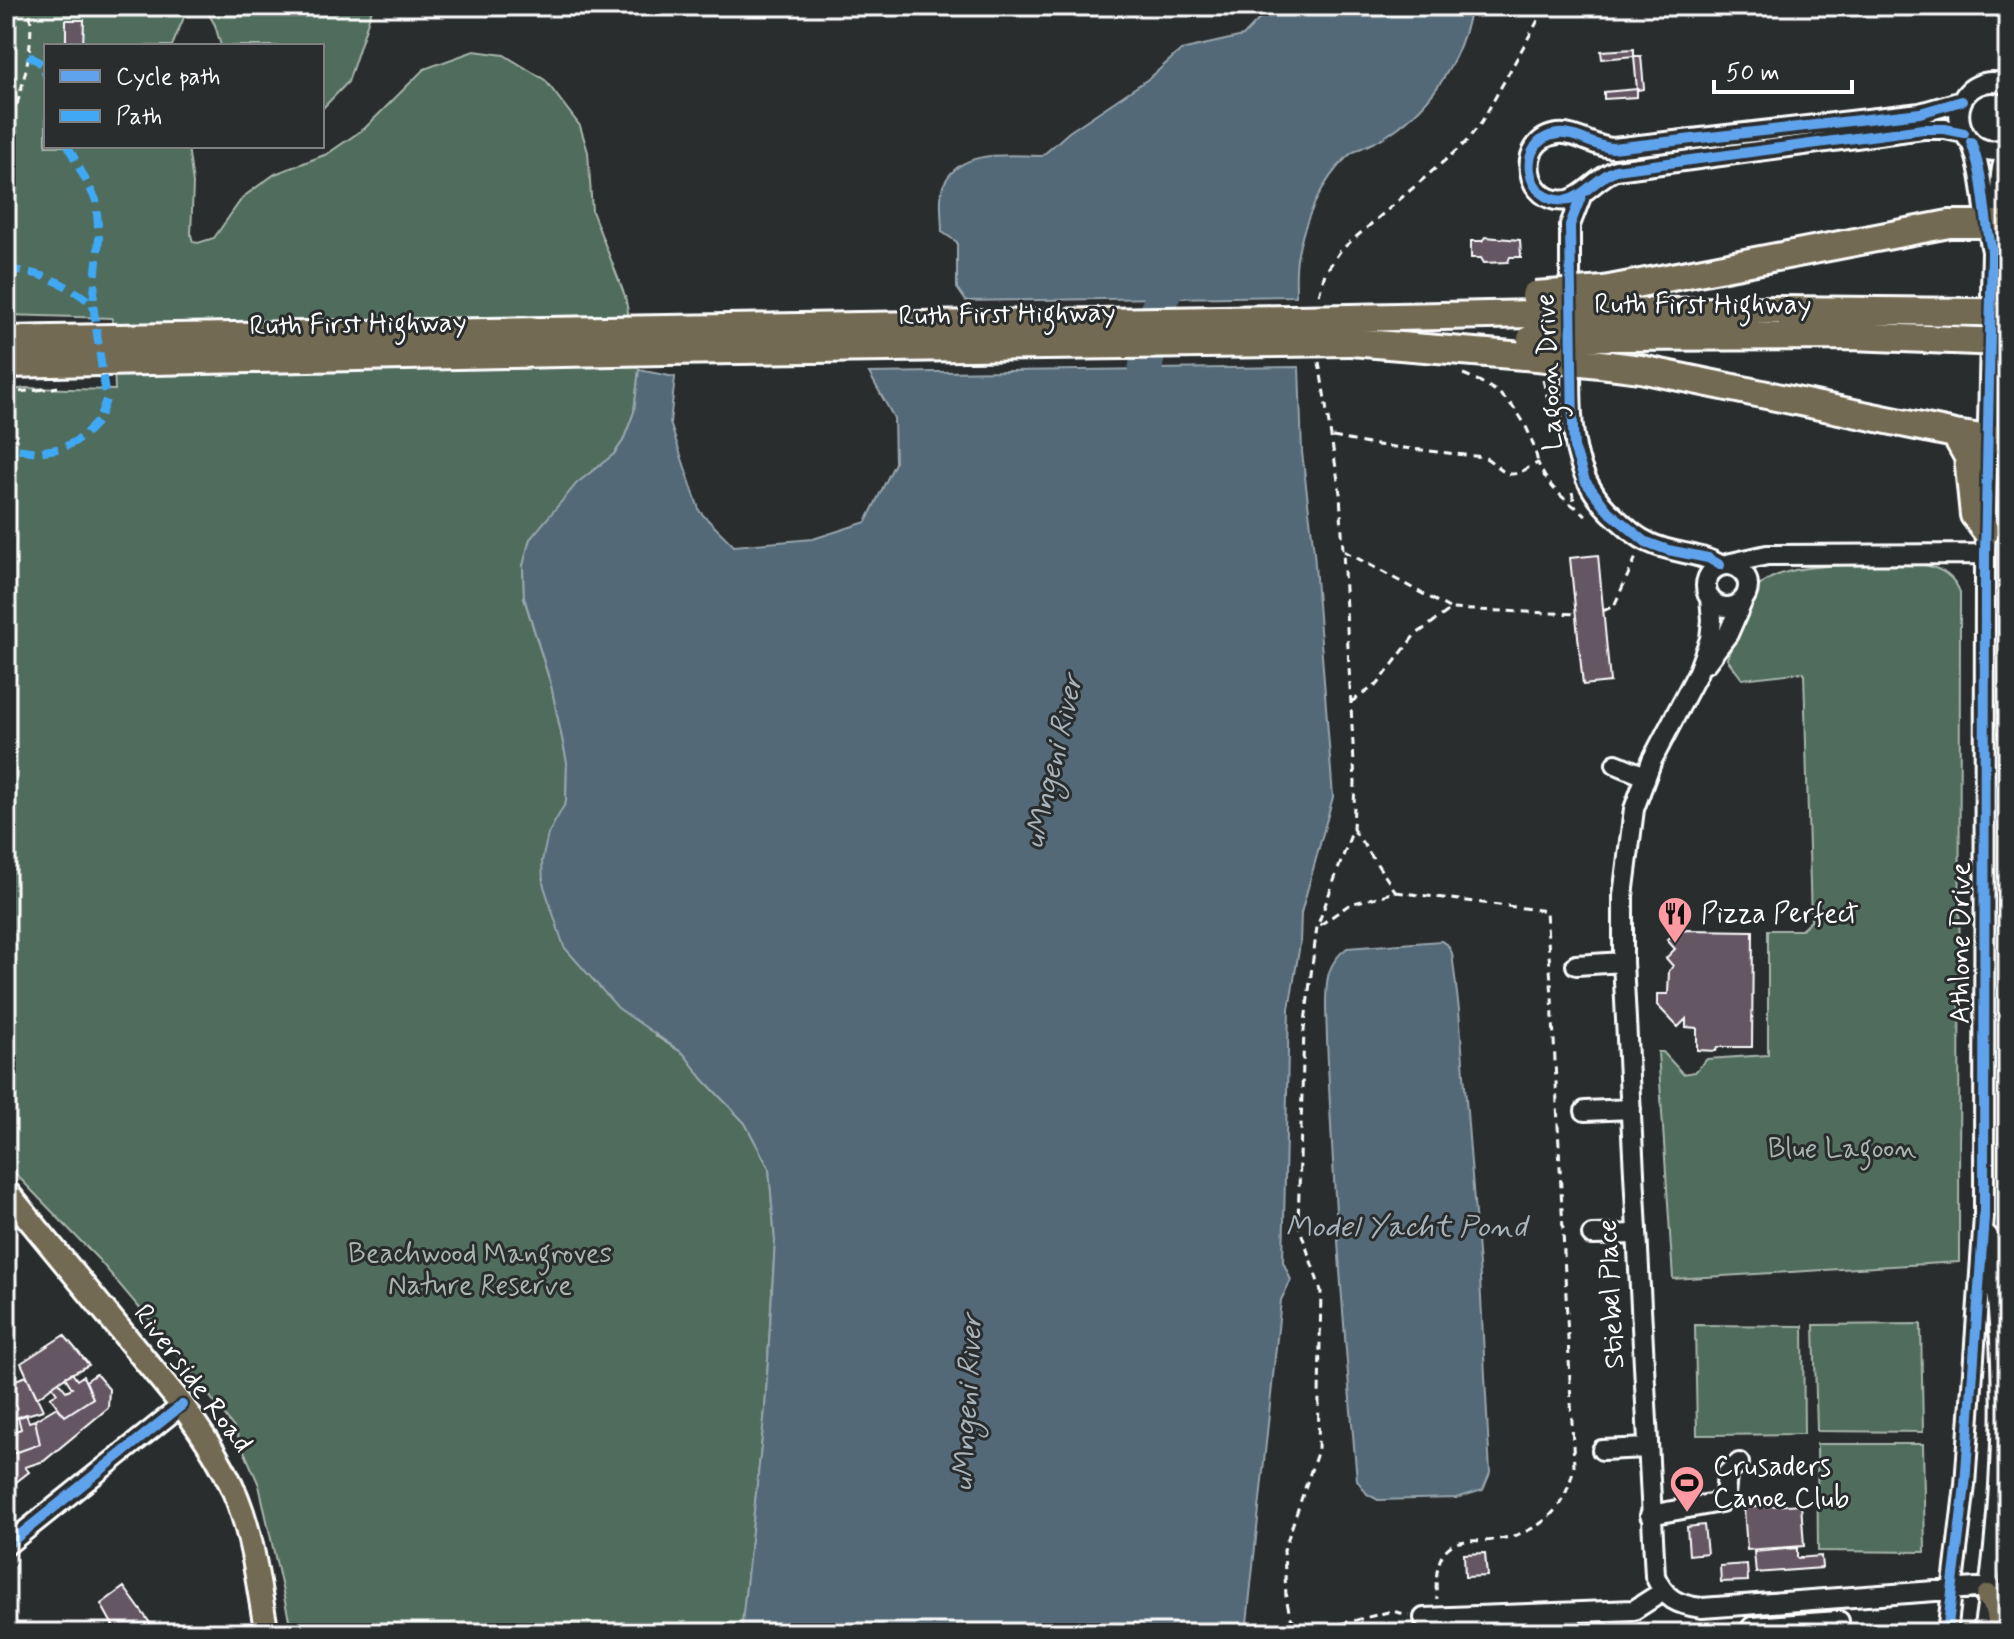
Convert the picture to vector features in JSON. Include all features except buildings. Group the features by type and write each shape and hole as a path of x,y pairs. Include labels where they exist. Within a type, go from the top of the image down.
{"highway":[{"path":"1606,313 1949,224 1998,224"},
{"name":"Ruth First Highway","path":"6,339 44,351 665,351 1359,326 1535,326 1606,313 1778,310 2008,313"},
{"name":"Ruth First Highway","path":"1606,313 1851,336 2008,342"},
{"path":"1359,326 1535,326 1609,365 1955,434 1999,439"},
{"path":"6,367 44,351"},
{"path":"1955,434 1968,457 1974,515 1986,542"}],"main road":[{"name":"Riverside Road","path":"6,1191 182,1405 208,1441 229,1479 242,1513 267,1633"},
{"path":"1989,1592 1997,1609 2001,1633"}],"street":[{"path":"2008,85 1991,81 1979,84 1962,101 1920,113 1613,148 1601,147 1564,133 1544,138 1537,145 1529,163 1533,184 1548,197 1557,200 1575,198 1600,177 1616,170 1923,129 1945,129 1991,150 2008,149"},
{"name":"Athlone Drive","path":"1962,101 1959,112 1998,224"},
{"name":"Athlone Drive","path":"1947,1633 1965,1485 1984,1217 1986,542 1999,439 1992,251 1998,224 2001,174 2008,149"},
{"name":"Lagoon Drive","path":"1582,194 1570,225 1574,447 1582,473 1594,496 1620,522 1646,542 1724,564 1750,558 1986,542"},
{"path":"1746,592 1744,571 1738,567 1724,564 1714,568 1707,579 1710,598 1722,607 1737,605 1763,570 1787,555"},
{"name":"Stiebel Place","path":"1662,1592 1655,1576 1650,1515 1623,962 1623,896 1634,809 1645,776 1697,674 1728,634 1746,592"},
{"name":"Stiebel Place","path":"1697,674 1712,630 1710,598"},
{"path":"1616,764 1645,776"},
{"path":"1576,965 1623,962"},
{"path":"1585,1111 1631,1109"},
{"name":"Athlone Drive","path":"1983,1633 1997,1517 2000,1362 1996,1280 1984,1217"},
{"path":"1592,1235 1637,1234"},
{"path":"6,1546 182,1405"},
{"path":"1602,1450 1647,1448"},
{"path":"1650,1515 1721,1502 1725,1495 1727,1474 1739,1463"},
{"path":"1432,1618 1634,1610 1662,1592 1671,1601 1702,1608 1953,1590 1989,1592"},
{"path":"1748,1633 1752,1627 1841,1630 1839,1598"}],"path":[{"path":"6,111 16,108 23,82 31,35 29,6"},
{"path":"1319,306 1325,273 1341,250 1465,143 1481,123 1546,6"},
{"path":"1317,927 1350,904 1396,892 1546,911 1574,1466 1563,1500 1544,1522 1528,1531 1496,1540 1459,1543 1448,1549 1434,1580 1432,1618 1392,1611 1310,1629 1297,1626 1290,1616 1284,1550 1318,1450 1321,1291 1298,1223 1304,1030 1317,927 1353,829 1355,783 1340,493 1319,360"},
{"path":"1456,371 1496,389 1516,410 1532,438 1543,477 1560,498 1589,517"},
{"path":"6,393 38,390"},
{"path":"1332,437 1483,457 1508,474 1515,474 1538,463"},
{"path":"1603,611 1614,606 1646,542"},
{"path":"1344,551 1451,609 1576,614"},
{"path":"1351,702 1378,684 1414,636 1451,609"},
{"path":"1353,829 1396,892"}],"green space":[{"name":"Beachwood Mangroves Nature Reserve","path":"6,6 194,6 187,10 173,44 44,44 44,148 188,148 193,184 193,242 214,238 243,197 275,174 327,154 365,128 424,69 474,51 504,55 545,80 580,126 588,152 592,211 625,296 639,370 634,412 623,441 614,454 530,539 523,566 524,598 551,685 567,762 566,802 656,1036 684,1054 745,1123 769,1168 775,1241 765,1410 741,1633 292,1633 259,1485 234,1428 169,1343 99,1260 6,1164 6,391 25,388 115,390 112,318 6,315"},
{"path":"204,6 373,6 348,82 324,107 324,44 220,44 215,25"},
{"name":"Blue Lagoon","path":"1858,564 1930,566 1953,580 1960,592 1959,1262 1673,1279 1658,1052 1663,1052 1683,1074 1695,1072 1707,1059 1768,1055 1768,930 1801,930 1811,921 1804,672 1742,679 1727,659 1749,600 1761,584 1786,572"},
{"path":"1921,1324 1923,1432 1817,1431 1814,1325"},
{"path":"1695,1325 1803,1326 1804,1434 1697,1435"},
{"path":"1817,1444 1923,1444 1925,1552 1818,1551"}],"water":[{"path":"1471,6 1460,46 1441,83 1428,99 1399,127 1348,156 1329,178 1309,217 1300,245 1296,296 966,301 957,288 957,242 942,232 942,192 953,171 963,164 988,156 1042,156 1069,132 1151,77 1181,50 1243,36 1270,8"},
{"path":"1299,367 1302,452 1314,552 1333,797 1301,913 1300,944 1289,1009 1283,1262 1291,1280 1281,1300 1246,1633 741,1633 765,1410 775,1241 769,1168 745,1123 684,1054 618,1008 564,947 543,883 542,861 548,834 566,802 567,762 551,685 524,597 523,566 530,539 577,483 614,454 623,441 634,412 639,370 675,377 670,423 700,512 734,546 813,539 866,522 895,463 894,418 869,373"},
{"name":"Model Yacht Pond","path":"1441,941 1452,953 1459,1010 1480,1278 1490,1473 1483,1490 1456,1498 1378,1500 1367,1494 1357,1480 1334,1186 1327,983 1334,961 1347,948"}],"waterway":[{"name":"uMngeni River","path":"1137,414 1156,312 1180,257"}],"marked path":[{"path":"28,55 42,64 44,70"},
{"path":"69,148 96,200 99,239 93,304"},
{"path":"6,270 52,280 93,304 106,400 98,421 81,438 63,448 38,452 6,448"}],"cycle path":[{"path":"1962,101 1920,113 1613,148 1572,135 1558,134 1544,139 1535,147 1530,159 1530,172 1534,184 1542,193 1553,199 1568,200 1616,170 1923,129 1964,133"},
{"path":"1947,1633 1965,1485 1984,1217 1985,554 1992,251 1979,169 1971,142"},
{"path":"1582,194 1570,225 1573,430 1574,447 1585,481 1608,511 1646,542 1708,558 1720,565"},
{"path":"6,1546 182,1405"}],"place":[{"name":"Pizza Perfect","path":"1675,945"},
{"name":"Crusaders Canoe Club","path":"1687,1514"}]}
